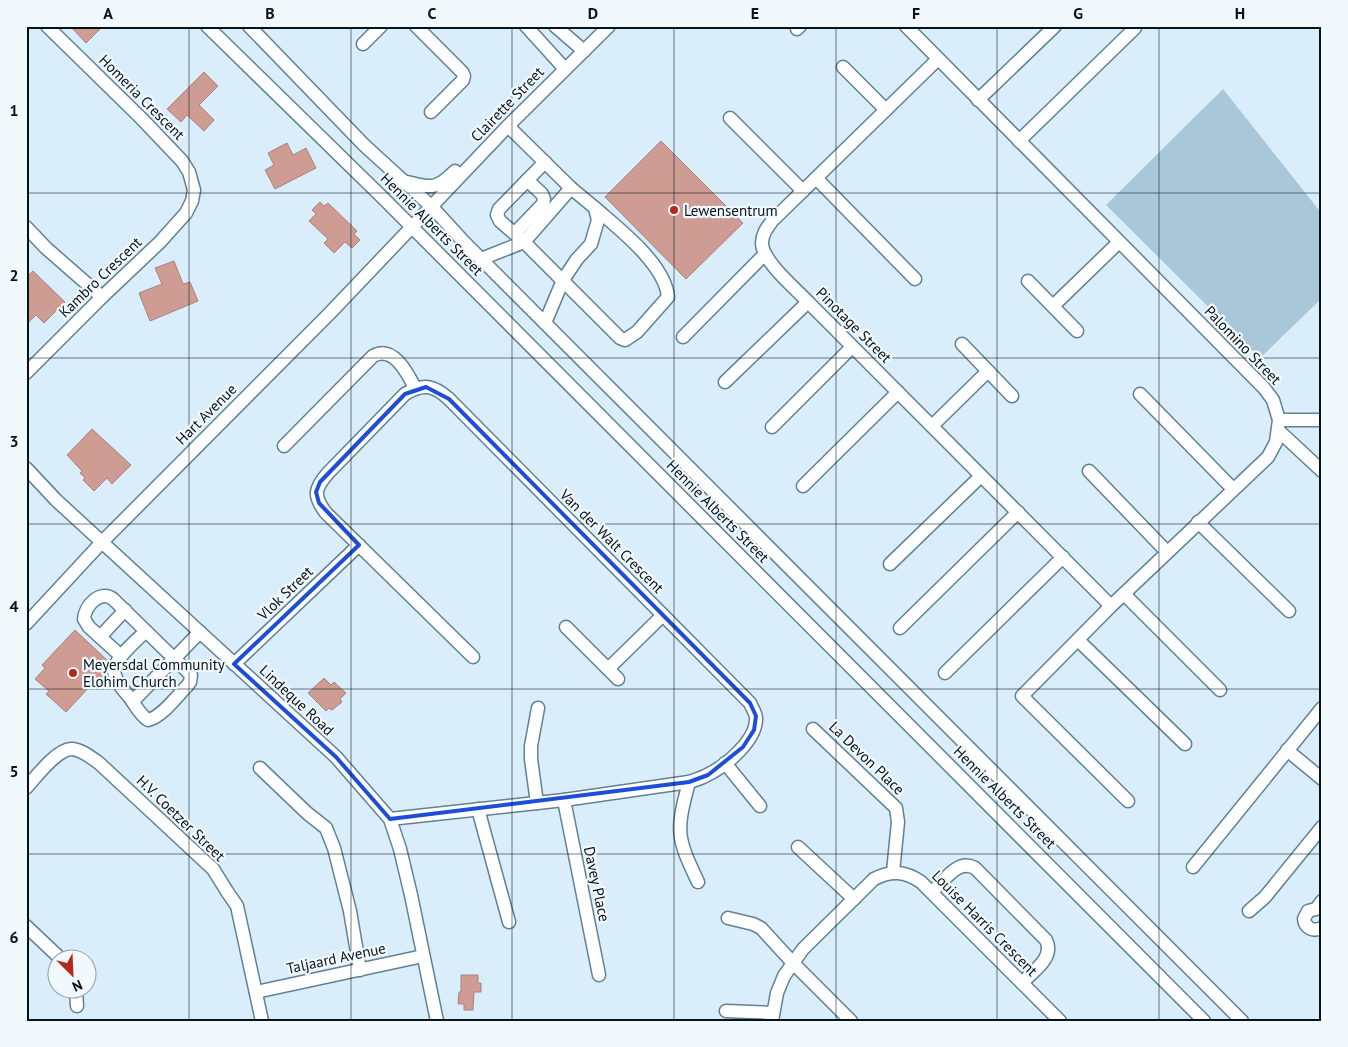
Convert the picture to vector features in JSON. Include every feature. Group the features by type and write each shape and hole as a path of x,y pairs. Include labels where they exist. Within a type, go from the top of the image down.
{"street":[{"name":"Homeria Crescent","path":"47,26 182,161 192,180 194,190 192,202"},
{"name":"Hennie Alberts Street","path":"207,26 384,199 1204,1021"},
{"name":"Hennie Alberts Street","path":"249,26 364,145 432,207 481,259 1242,1021"},
{"path":"363,44 381,26"},
{"path":"416,26 464,76 463,80 431,112"},
{"path":"526,26 565,69"},
{"path":"555,26 584,51"},
{"name":"Clairette Street","path":"411,228 509,125 609,26"},
{"name":"Palomino Street","path":"906,26 1264,388 1273,400 1279,426"},
{"path":"978,100 1055,26"},
{"path":"1019,141 1135,28"},
{"path":"683,337 765,254 762,244 763,235 772,221 938,59"},
{"path":"843,67 886,110"},
{"path":"730,118 803,191"},
{"path":"401,180 430,186 440,185 484,143 509,125 571,188 629,238 655,267 666,285 668,297 637,332 625,340 620,338 497,215 499,209 545,162"},
{"path":"816,178 914,280"},
{"path":"520,238 543,204 544,199 542,194 527,180"},
{"path":"481,259 520,238 571,188"},
{"name":"Kambro Crescent","path":"26,373 102,296 160,242 186,213 192,202"},
{"path":"545,323 562,280 591,244 598,220 595,208"},
{"path":"26,227 46,248 102,296"},
{"name":"Hart Avenue","path":"26,624 102,542 330,313 411,228"},
{"path":"1053,306 1119,242"},
{"name":"Pinotage Street","path":"765,254 808,302 1111,606"},
{"path":"1028,281 1078,331"},
{"path":"725,382 808,302"},
{"path":"962,344 1012,396"},
{"path":"772,427 852,346"},
{"path":"284,446 373,356 379,353 386,353 403,367 415,388 405,394 328,473 320,482 316,492 319,503 326,513 473,657"},
{"path":"932,426 988,371"},
{"name":"Van der Walt Crescent","path":"390,819 564,800 689,782 708,775 743,748 754,730 756,716 750,703 449,399 439,390 426,386 415,388"},
{"path":"803,486 898,392"},
{"path":"1140,394 1234,489"},
{"path":"1279,426 1322,420"},
{"path":"1279,426 1322,471"},
{"path":"1128,801 1022,696 1111,606 1268,457 1276,442 1279,426"},
{"name":"Lindeque Road","path":"26,468 56,500 336,757 390,819 400,849 437,1021"},
{"path":"1089,471 1167,552"},
{"path":"890,564 981,476"},
{"path":"900,628 1018,512"},
{"path":"1198,522 1289,611"},
{"name":"Vlok Street","path":"234,664 359,545"},
{"path":"945,672 1063,557"},
{"path":"1124,594 1220,690"},
{"path":"121,656 86,624 84,613 96,598 110,596 126,610 191,675 187,686 161,713 152,719 145,718 122,688 114,672 114,667 121,656 146,631"},
{"path":"100,637 126,610"},
{"path":"608,669 663,615"},
{"path":"566,627 618,679"},
{"path":"133,702 200,632"},
{"path":"1078,640 1185,744"},
{"path":"537,803 531,746 538,708"},
{"path":"1193,867 1322,708"},
{"name":"La Devon Place","path":"813,729 892,802 896,808 898,822 893,872"},
{"name":"H.V. Coetzer Street","path":"26,788 62,752 71,749 83,752 100,763 213,869 237,906 262,1021"},
{"path":"1288,750 1322,780"},
{"path":"725,763 760,806"},
{"path":"260,768 307,813 326,828 334,848 350,911 360,970"},
{"path":"689,782 680,818 679,832 684,854 698,882"},
{"name":"Davey Place","path":"564,800 600,974"},
{"path":"478,810 509,922"},
{"path":"1249,910 1265,897 1322,827"},
{"path":"798,847 854,899"},
{"path":"932,892 956,868 962,865 969,865 975,868 1046,940 1049,946 1049,953 1046,959 1022,982"},
{"path":"726,1012 773,1017 780,984 803,949 874,879 882,874 893,872"},
{"name":"Louise Harris Crescent","path":"893,872 901,872 913,876 932,892 1060,1021"},
{"path":"1320,907 1308,911 1304,918 1305,923 1310,929 1318,930 1322,928"},
{"path":"728,918 754,924 761,928 851,1021"},
{"path":"26,926 51,950"},
{"name":"Taljaard Avenue","path":"256,992 423,956"},
{"path":"77,1000 77,1006"}],"highlighted area":[{"path":"426,387 449,399 750,703 756,716 754,730 743,747 708,775 689,782 390,819 336,757 234,664 359,545 319,503 316,492 320,482 405,394"}],"shaded area":[{"path":"1223,89 1322,214 1322,298 1260,358 1106,205"}],"building":[{"path":"70,26 103,26 86,43"},
{"path":"204,72 218,86 199,105 214,120 204,131 187,115 181,122 167,109"},
{"name":"Lewensentrum","path":"661,141 743,223 686,279 605,197"},
{"path":"287,143 293,155 306,148 316,168 275,189 265,170 274,165 268,153"},
{"path":"320,202 324,206 328,203 357,231 354,234 360,240 352,248 345,242 334,253 324,243 328,239 309,221 316,214 312,210"},
{"path":"174,261 183,284 190,282 198,301 150,321 139,293 162,284 155,268"},
{"path":"33,271 65,302 44,323 36,315 26,325 26,277"},
{"path":"92,429 131,465 112,484 107,478 94,491 83,480 85,478 80,473 82,471 67,455"},
{"name":"Meyersdal Community Elohim Church","path":"75,630 108,661 100,669 106,674 107,679 99,688 93,683 66,712 46,694 49,691 35,679 45,668 42,665"},
{"path":"324,678 331,685 334,682 346,693 340,699 342,702 332,710 329,708 326,711 308,693"},
{"path":"461,975 478,975 478,983 481,983 481,992 474,992 473,1010 464,1010 464,1004 458,1004 459,992 461,992"}],"place":[{"name":"Lewensentrum","path":"674,210"},
{"name":"Meyersdal Community Elohim Church","path":"73,673"}]}
